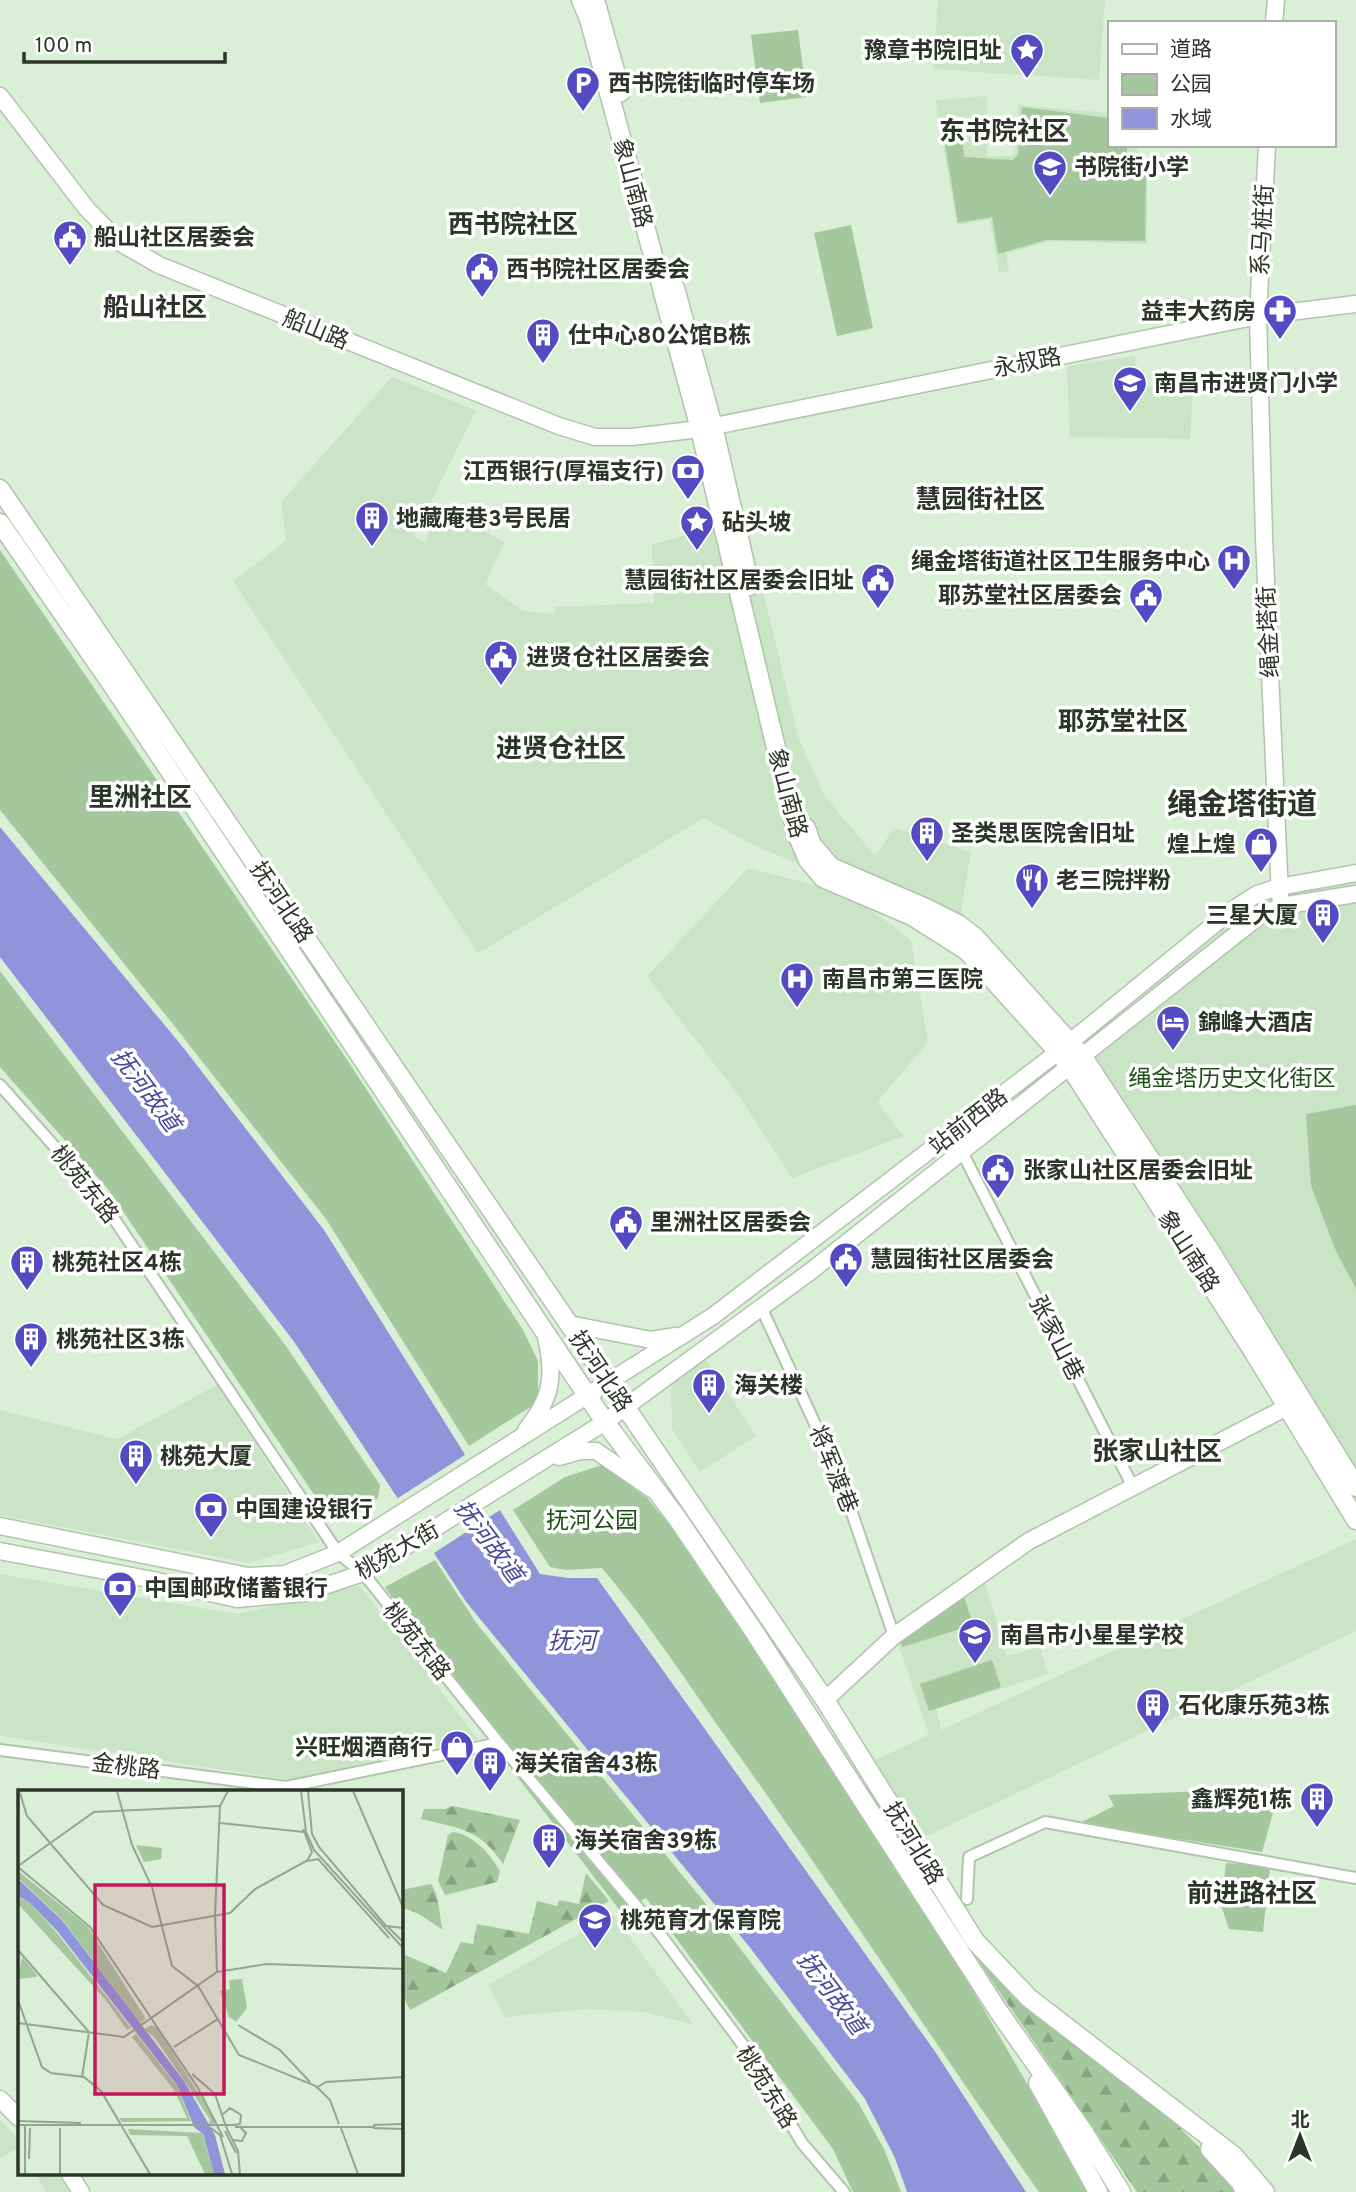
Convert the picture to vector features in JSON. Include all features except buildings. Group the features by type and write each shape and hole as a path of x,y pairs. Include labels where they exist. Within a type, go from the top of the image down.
{"main road":[{"name":"象山南路","path":"581,0 589,19 707,427"},
{"name":"象山南路","path":"596,0 812,845 831,867 928,909 958,924 975,937 1077,1062 1209,1249 1356,1487"},
{"path":"1274,21 1276,0"},
{"name":"船山路","path":"0,96 87,209 119,242 159,265 559,426 595,437 632,438 707,427"},
{"name":"系马桩街","path":"1258,316 1267,147"},
{"name":"永叔路","path":"707,427 1258,316 1356,304"},
{"name":"绳金塔街","path":"1258,316 1264,537 1281,906"},
{"name":"抚河北路","path":"0,489 824,1700 975,1941 1030,1998 1234,2156 1265,2192"},
{"name":"抚河北路","path":"0,523 113,686 605,1422 661,1496 753,1629 999,2012 1083,2131 1121,2192"},
{"name":"站前西路","path":"588,1396 686,1334 750,1289 1064,1047 1228,913 1258,894 1279,887 1356,873"},
{"name":"站前西路","path":"605,1422 761,1307 962,1152 1258,917 1281,906 1356,894"},
{"name":"象山南路","path":"1077,1062 1356,1520"},
{"path":"569,1324 651,1340 686,1334"},
{"path":"518,1440 537,1417 549,1392 551,1362 545,1332"},
{"name":"桃苑大街","path":"0,1526 248,1576 285,1574 338,1553 588,1396"},
{"path":"824,1700 894,1636 1029,1541 1287,1407"},
{"name":"桃苑大街","path":"0,1551 237,1599 304,1593 363,1573 605,1422"},
{"path":"540,1463 580,1451 596,1451 661,1496"},
{"path":"999,2012 1098,2192"},
{"path":"0,2099 18,2118"},
{"path":"1183,2119 1241,2183 1245,2192"},
{"path":"70,2174 81,2192"}],"street":[{"name":"桃苑东路","path":"0,1085 100,1198 338,1553 363,1573 499,1743 660,1934 749,2053 802,2143 844,2192"},
{"name":"张家山巷","path":"962,1152 1133,1487"},
{"name":"将军渡巷","path":"761,1307 841,1478 894,1636"},
{"name":"金桃路","path":"0,1750 286,1787 499,1743"},
{"path":"967,1899 970,1857 1045,1822 1356,1878"}],"shaded area":[{"path":"938,0 1105,0 1099,80 933,69"},
{"name":"书院街小学","path":"987,96 987,156 1010,156 1015,153 1018,105 1108,113 1108,147 1138,147 1134,173 1147,174 1147,244 1052,241 1006,253 1009,271 999,273 990,219 957,225 935,100"},
{"name":"南昌市进贤门小学","path":"1135,356 1138,386 1193,388 1190,439 1070,437 1067,366"},
{"path":"392,377 476,410 414,536 424,543 440,509 505,542 485,584 523,611 553,614 555,607 654,603 652,545 745,517 799,739 824,795 875,856 894,828 971,852 958,929 755,846 704,818 478,953 233,581 286,541 281,502"},
{"name":"绳金塔历史文化街区","path":"1356,865 1356,1509 1070,1052 1235,914 1271,880"},
{"name":"南昌市第三医院","path":"748,868 849,894 911,940 928,1042 877,1102 904,1136 792,1178 741,1099 647,976"},
{"path":"705,1358 756,1436 700,1472 672,1429 671,1380"},
{"name":"桃苑大厦","path":"217,1385 319,1542 249,1563 0,1515 0,1410 117,1439"},
{"path":"1356,1539 1356,1631 921,1839 875,1760 929,1735 897,1640 984,1579 1007,1656 1040,1647 1048,1674 936,1709 941,1730"},
{"path":"0,1574 237,1614 360,1586 478,1739 290,1780 0,1736"},
{"name":"桃苑育才保育院","path":"613,1915 694,2025 644,2012 589,2009 505,2017 488,1985"},
{"path":"0,2120 18,2139 18,2148 0,2159"},
{"path":"36,2174 59,2174 69,2192 46,2192"}],"green space":[{"path":"798,30 807,97 760,103 751,35"},
{"name":"书院街小学","path":"1022,107 1108,118 1108,147 1127,147 1133,176 1146,176 1145,241 1046,240 998,254 992,217 958,223 943,132 961,129 964,157 1012,160 1018,155"},
{"path":"851,225 873,328 837,336 814,233"},
{"path":"0,550 348,1061 523,1330 538,1361 538,1402 469,1446 326,1219 0,810"},
{"path":"0,971 286,1346 380,1485 378,1498 352,1519 332,1521 108,1189 0,1067"},
{"path":"1356,1105 1356,1289 1336,1251 1311,1186 1306,1114"},
{"name":"抚河公园","path":"602,1465 647,1498 683,1541 886,1841 1090,2192 1039,2192 769,1799 652,1632 602,1568 566,1570 550,1567 513,1510 565,1477"},
{"path":"435,1560 477,1624 710,1909 859,2104 884,2149 901,2192 853,2192 833,2149 646,1898 621,1912 483,1732 385,1587"},
{"path":"964,1596 973,1625 902,1647 900,1640"},
{"path":"992,1660 1001,1687 929,1711 920,1684"},
{"path":"1280,1788 1262,1852 1080,1823 1114,1806 1108,1795"},
{"path":"453,1806 520,1820 503,1864 486,1843 468,1832 421,1819 424,1809 445,1809"},
{"path":"453,1832 468,1837 486,1852 500,1871 497,1882 445,1895 438,1881 448,1835"},
{"path":"1226,1863 1270,1867 1263,1932 1229,1929 1221,1905"},
{"path":"586,1873 609,1901 410,2010 402,1994 402,1953 446,1973 461,1942 473,1944 477,1924 529,1934 537,1901 557,1906 559,1900 579,1904"},
{"path":"431,1884 438,1901 443,1930 419,1914 402,1907 402,1890"},
{"path":"975,1956 1179,2127 1231,2179 1238,2192 1137,2192"}],"water":[{"name":"抚河","path":"0,827 182,1046 324,1230 540,1574 597,1578 936,2053 1026,2192 907,2192 895,2158 865,2099 748,1945 467,1603 295,1343 0,957"}],"pier":[{"path":"468,1453 503,1508 431,1555 395,1500"}],"place":[{"name":"豫章书院旧址","path":"1027,80"},
{"name":"西书院街临时停车场","path":"583,113"},
{"name":"书院街小学","path":"1050,197"},
{"name":"船山社区居委会","path":"70,267"},
{"name":"西书院社区居委会","path":"482,299"},
{"name":"益丰大药房","path":"1280,341"},
{"name":"仕中心80公馆B栋","path":"543,365"},
{"name":"南昌市进贤门小学","path":"1130,413"},
{"name":"江西银行(厚福支行)","path":"688,501"},
{"name":"地藏庵巷3号民居","path":"372,548"},
{"name":"砧头坡","path":"697,552"},
{"name":"绳金塔街道社区卫生服务中心","path":"1234,591"},
{"name":"慧园街社区居委会旧址","path":"878,610"},
{"name":"耶苏堂社区居委会","path":"1146,625"},
{"name":"进贤仓社区居委会","path":"501,687"},
{"name":"圣类思医院舍旧址","path":"927,863"},
{"name":"煌上煌","path":"1261,874"},
{"name":"老三院拌粉","path":"1032,910"},
{"name":"三星大厦","path":"1323,945"},
{"name":"南昌市第三医院","path":"797,1009"},
{"name":"錦峰大酒店","path":"1173,1052"},
{"name":"张家山社区居委会旧址","path":"998,1200"},
{"name":"里洲社区居委会","path":"626,1252"},
{"name":"慧园街社区居委会","path":"846,1289"},
{"name":"桃苑社区4栋","path":"27,1292"},
{"name":"桃苑社区3栋","path":"31,1369"},
{"name":"海关楼","path":"709,1415"},
{"name":"桃苑大厦","path":"136,1486"},
{"name":"中国建设银行","path":"211,1539"},
{"name":"中国邮政储蓄银行","path":"120,1618"},
{"name":"南昌市小星星学校","path":"975,1665"},
{"name":"石化康乐苑3栋","path":"1153,1735"},
{"name":"兴旺烟酒商行","path":"457,1777"},
{"name":"海关宿舍43栋","path":"490,1793"},
{"name":"鑫辉苑1栋","path":"1317,1829"},
{"name":"海关宿舍39栋","path":"549,1870"},
{"name":"桃苑育才保育院","path":"595,1950"}],"district":[{"name":"东书院社区","path":"1004,131"},
{"name":"西书院社区","path":"513,224"},
{"name":"船山社区","path":"155,307"},
{"name":"慧园街社区","path":"980,499"},
{"name":"耶苏堂社区","path":"1123,721"},
{"name":"进贤仓社区","path":"561,748"},
{"name":"里洲社区","path":"140,797"},
{"name":"绳金塔街道","path":"1242,804"},
{"name":"张家山社区","path":"1157,1451"},
{"name":"前进路社区","path":"1252,1893"}],"water label":[{"name":"抚河故道","path":"146,1090"},
{"name":"抚河故道","path":"489,1541"},
{"name":"抚河故道","path":"832,1993"}]}
